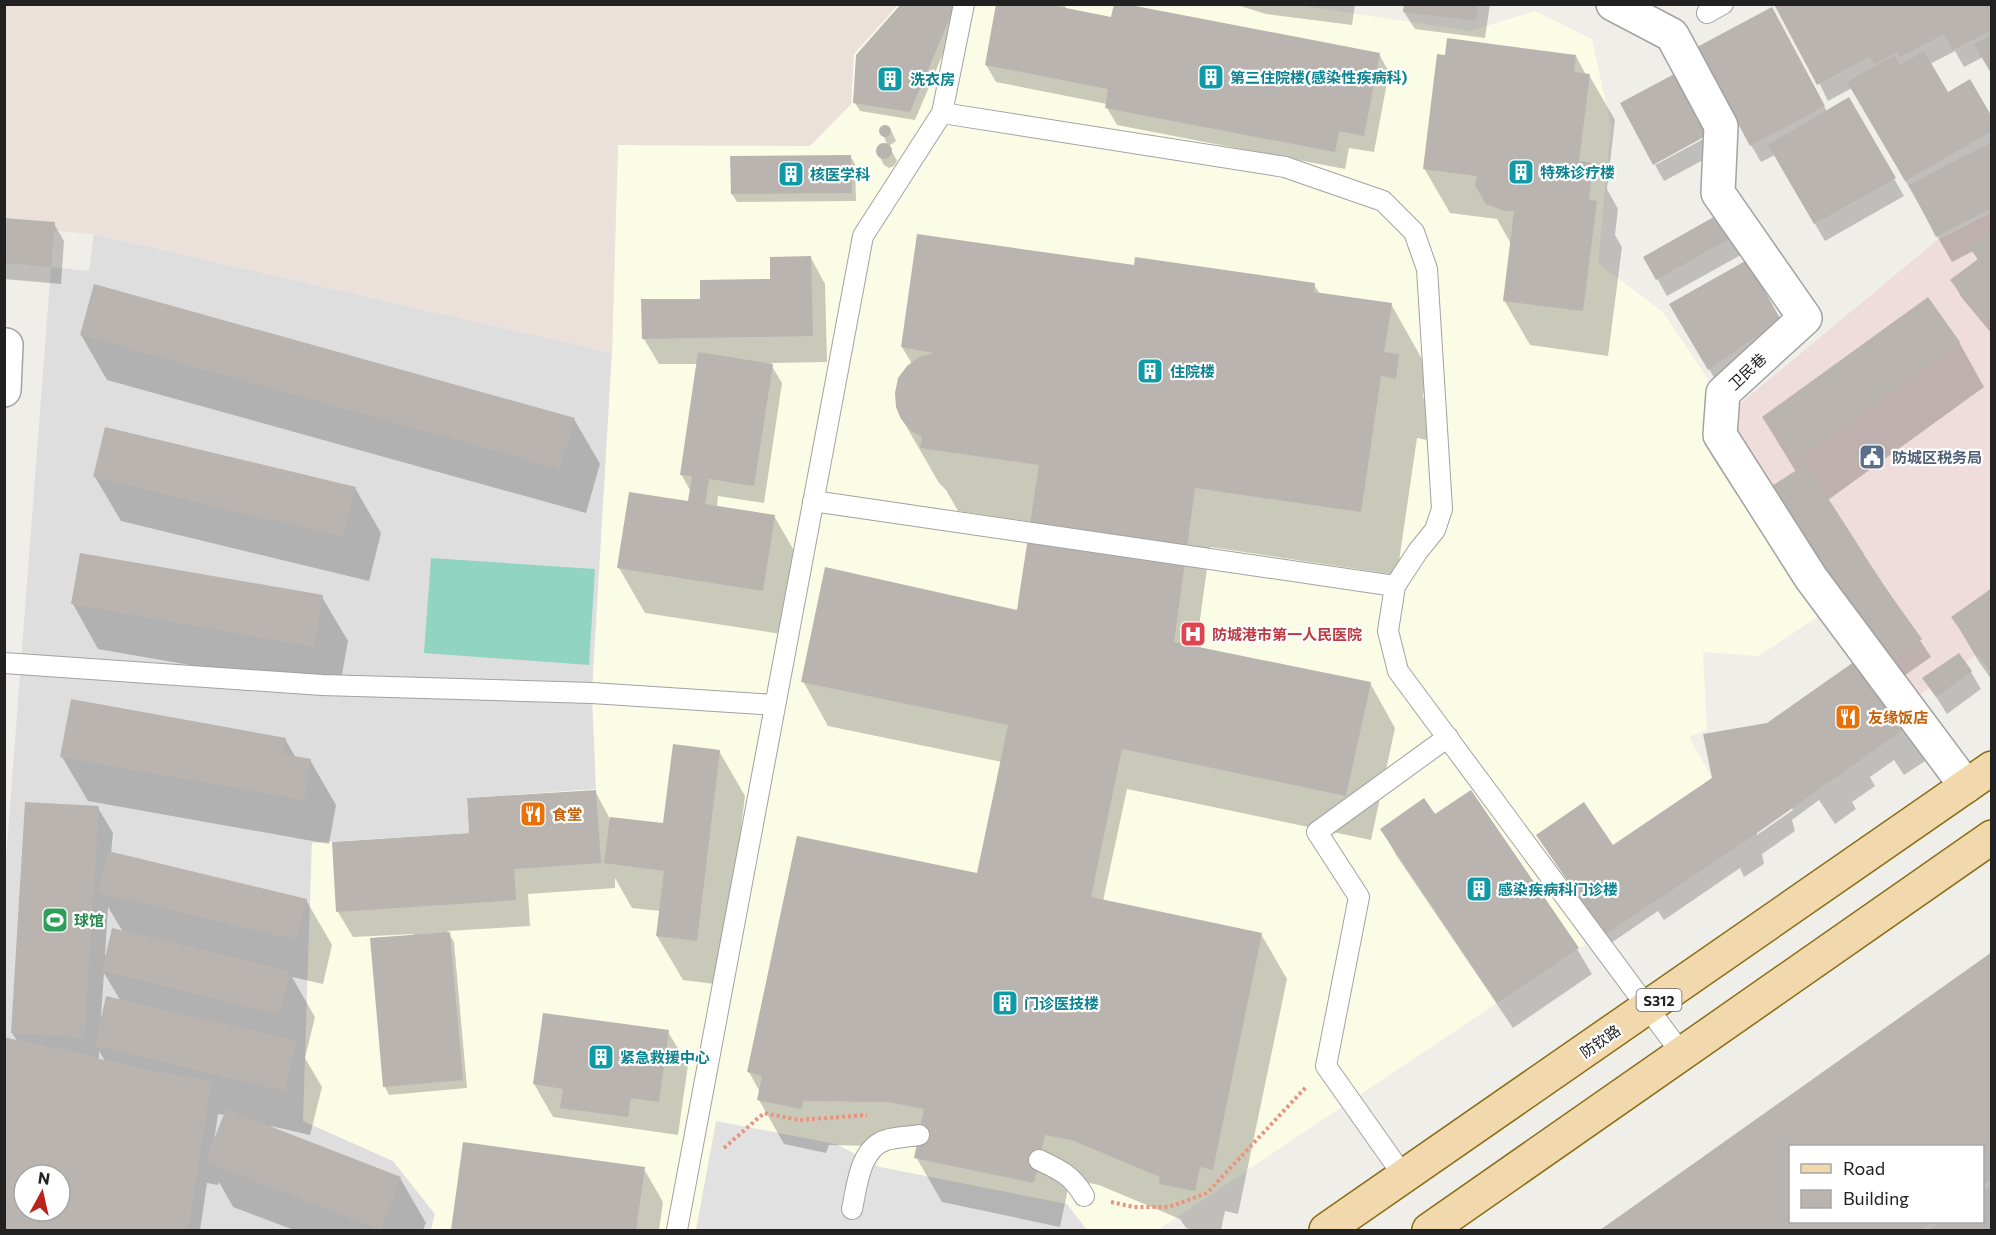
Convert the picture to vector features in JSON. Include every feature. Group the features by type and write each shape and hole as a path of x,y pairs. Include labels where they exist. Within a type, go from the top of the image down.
{"main road":[{"name":"防钦路","path":"1326,1230 1405,1178 1979,777"},
{"path":"1429,1230 1992,837"}],"street":[{"name":"卫民巷","path":"1613,4 1672,35 1721,126 1718,193 1805,318 1723,393 1720,435 1811,578 1979,777"},
{"path":"4,390 6,345"}],"lane":[{"path":"677,1230 862,236 942,113 964,4"},
{"path":"942,113 1285,167 1383,201 1414,232 1428,269 1443,509 1435,530 1418,550 1395,586 1388,631 1398,671 1682,1054"},
{"path":"813,501 1395,586"},
{"path":"4,663 322,686 592,693 775,705"},
{"path":"1405,1178 1326,1066 1359,897 1317,832 1448,737"},
{"path":"852,1209 862,1165 871,1151 884,1141 919,1135"},
{"path":"1039,1160 1062,1171 1076,1182 1084,1196"}],"path":[{"path":"1084,1196 1134,1207 1169,1207 1207,1193 1326,1066"},
{"path":"724,1148 764,1113 799,1120 867,1115"}],"shaded area":[{"path":"4,5 898,5 854,54 851,104 810,146 618,145 612,353 94,234 5,227"},
{"name":"防城港市第一人民医院","path":"898,5 1297,5 1470,31 1535,11 1592,39 1611,126 1598,263 1663,312 1708,379 1711,456 1817,617 1759,656 1703,652 1707,730 1689,737 1712,778 1613,845 1653,903 1605,935 1579,948 1158,1230 431,1230 435,1214 393,1161 303,1121 312,843 469,833 467,798 596,789 592,693 612,353 618,145 810,146 851,104 854,54"},
{"name":"防城区税务局","path":"1991,213 1991,669 1989,670 1977,654 1966,662 1972,671 1936,697 1929,688 1916,698 1830,578 1735,428 1736,407 1936,241"},
{"path":"94,234 612,353 592,693 596,790 467,798 469,833 312,843 303,1121 393,1161 435,1214 431,1230 184,1230 189,1222 211,1081 162,1073 5,1037 5,872 51,267 89,271"},
{"path":"716,1121 836,1144 880,1167 1067,1204 1087,1230 696,1230"}],"green space":[{"path":"431,558 595,569 589,665 424,653"}],"building":[{"name":"洗衣房","path":"901,4 956,4 910,112 853,103 856,55"},
{"name":"第三住院楼(感染性疾病科)","path":"996,4 1056,4 1056,6 1111,17 1114,4 1125,4 1380,53 1364,136 1339,131 1335,152 1105,108 1108,89 985,65"},
{"path":"1404,4 1478,4 1476,21 1403,12"},
{"path":"1778,4 1992,4 1992,30 1953,50 1944,34 1900,57 1897,52 1874,65 1869,57 1817,85 1775,6"},
{"path":"1772,7 1825,106 1750,146 1697,47"},
{"path":"1992,35 1992,75 1974,44"},
{"name":"特殊诊疗楼","path":"1447,38 1576,55 1574,72 1590,74 1579,161 1593,163 1589,200 1597,201 1583,311 1503,301 1514,211 1504,211 1486,204 1475,185 1477,176 1423,169 1437,54 1445,55"},
{"path":"1924,51 1948,92 1970,79 1992,117 1992,131 1905,181 1847,82 1895,55 1900,65"},
{"path":"1678,72 1711,133 1653,165 1620,103"},
{"path":"1849,97 1896,178 1814,224 1768,145"},
{"path":"887,125 891,131 887,137 883,137 879,129"},
{"path":"1992,142 1992,208 1936,237 1909,185"},
{"path":"881,143 887,143 892,151 890,157 881,159 876,154 876,148"},
{"name":"核医学科","path":"851,155 852,193 731,194 730,156"},
{"path":"1726,210 1739,233 1656,280 1643,257"},
{"path":"4,218 55,222 51,267 4,263"},
{"path":"1992,229 1992,315 1983,321 1950,280 1978,259 1969,247"},
{"path":"917,234 1134,265 1135,257 1315,283 1314,292 1392,303 1384,352 1399,354 1396,379 1381,376 1361,512 1195,488 1174,642 1371,682 1346,796 1122,749 1091,897 1262,933 1213,1170 1200,1167 1195,1191 1159,1184 1160,1177 1072,1140 1045,1135 1034,1183 914,1158 924,1109 889,1102 804,1101 801,1109 757,1100 762,1076 747,1072 797,836 977,873 1008,725 801,682 825,567 1017,610 1039,465 920,448 922,437 910,430 901,419 896,407 895,393 898,378 907,366 919,357 934,353 901,347"},
{"path":"811,256 813,336 642,339 641,299 700,299 700,280 770,279 770,257"},
{"path":"1747,260 1781,320 1708,370 1669,304"},
{"path":"94,284 575,418 560,469 80,335"},
{"path":"1928,297 1960,342 1794,461 1762,417"},
{"path":"698,352 773,364 754,486 709,479 705,504 775,515 763,591 617,568 629,492 688,501 692,476 680,475"},
{"path":"105,427 356,487 343,537 93,477"},
{"path":"1806,464 1864,554 1862,555 1922,639 1890,662 1830,578 1772,486"},
{"path":"80,553 323,595 314,647 71,604"},
{"path":"1992,588 1992,669 1989,670 1951,617"},
{"path":"1959,653 1972,671 1936,697 1922,678"},
{"path":"1858,659 1907,727 1750,838 1605,935 1536,835 1584,802 1613,845 1712,778 1703,734 1767,723"},
{"path":"71,699 286,738 283,754 311,759 304,800 60,757"},
{"path":"673,744 720,750 697,941 656,936 664,871 604,863 610,817 663,823"},
{"path":"596,790 601,863 514,869 516,900 336,912 332,842 469,833 467,798"},
{"name":"感染疾病科门诊楼","path":"1471,790 1579,948 1497,1003 1380,829 1424,798 1435,814"},
{"name":"球馆","path":"25,802 99,806 84,1038 11,1033"},
{"path":"108,851 307,899 297,940 98,893"},
{"path":"112,928 290,971 280,1014 102,971"},
{"path":"450,932 463,1080 383,1087 370,938"},
{"path":"1992,952 1992,1179 1984,1185 1984,1145 1789,1145 1789,1223 1930,1223 1920,1230 1600,1230"},
{"path":"106,996 297,1041 285,1091 95,1046"},
{"name":"紧急救援中心","path":"543,1013 669,1030 659,1102 631,1098 628,1117 560,1108 563,1089 533,1084"},
{"path":"4,1037 162,1073 212,1081 189,1222 184,1230 4,1230"},
{"path":"226,1109 401,1177 381,1230 205,1162"},
{"path":"463,1142 645,1167 636,1230 451,1230"},
{"path":"1992,1184 1992,1230 1928,1230 1938,1223 1984,1223 1984,1189"}],"place":[{"name":"第三住院楼(感染性疾病科)","path":"1211,77"},
{"name":"洗衣房","path":"890,79"},
{"name":"特殊诊疗楼","path":"1521,172"},
{"name":"核医学科","path":"791,174"},
{"name":"住院楼","path":"1150,371"},
{"name":"防城区税务局","path":"1872,457"},
{"name":"防城港市第一人民医院","path":"1193,634"},
{"name":"友缘饭店","path":"1848,717"},
{"name":"食堂","path":"533,814"},
{"name":"感染疾病科门诊楼","path":"1479,889"},
{"name":"球馆","path":"55,920"},
{"name":"门诊医技楼","path":"1005,1003"},
{"name":"紧急救援中心","path":"601,1057"}]}
